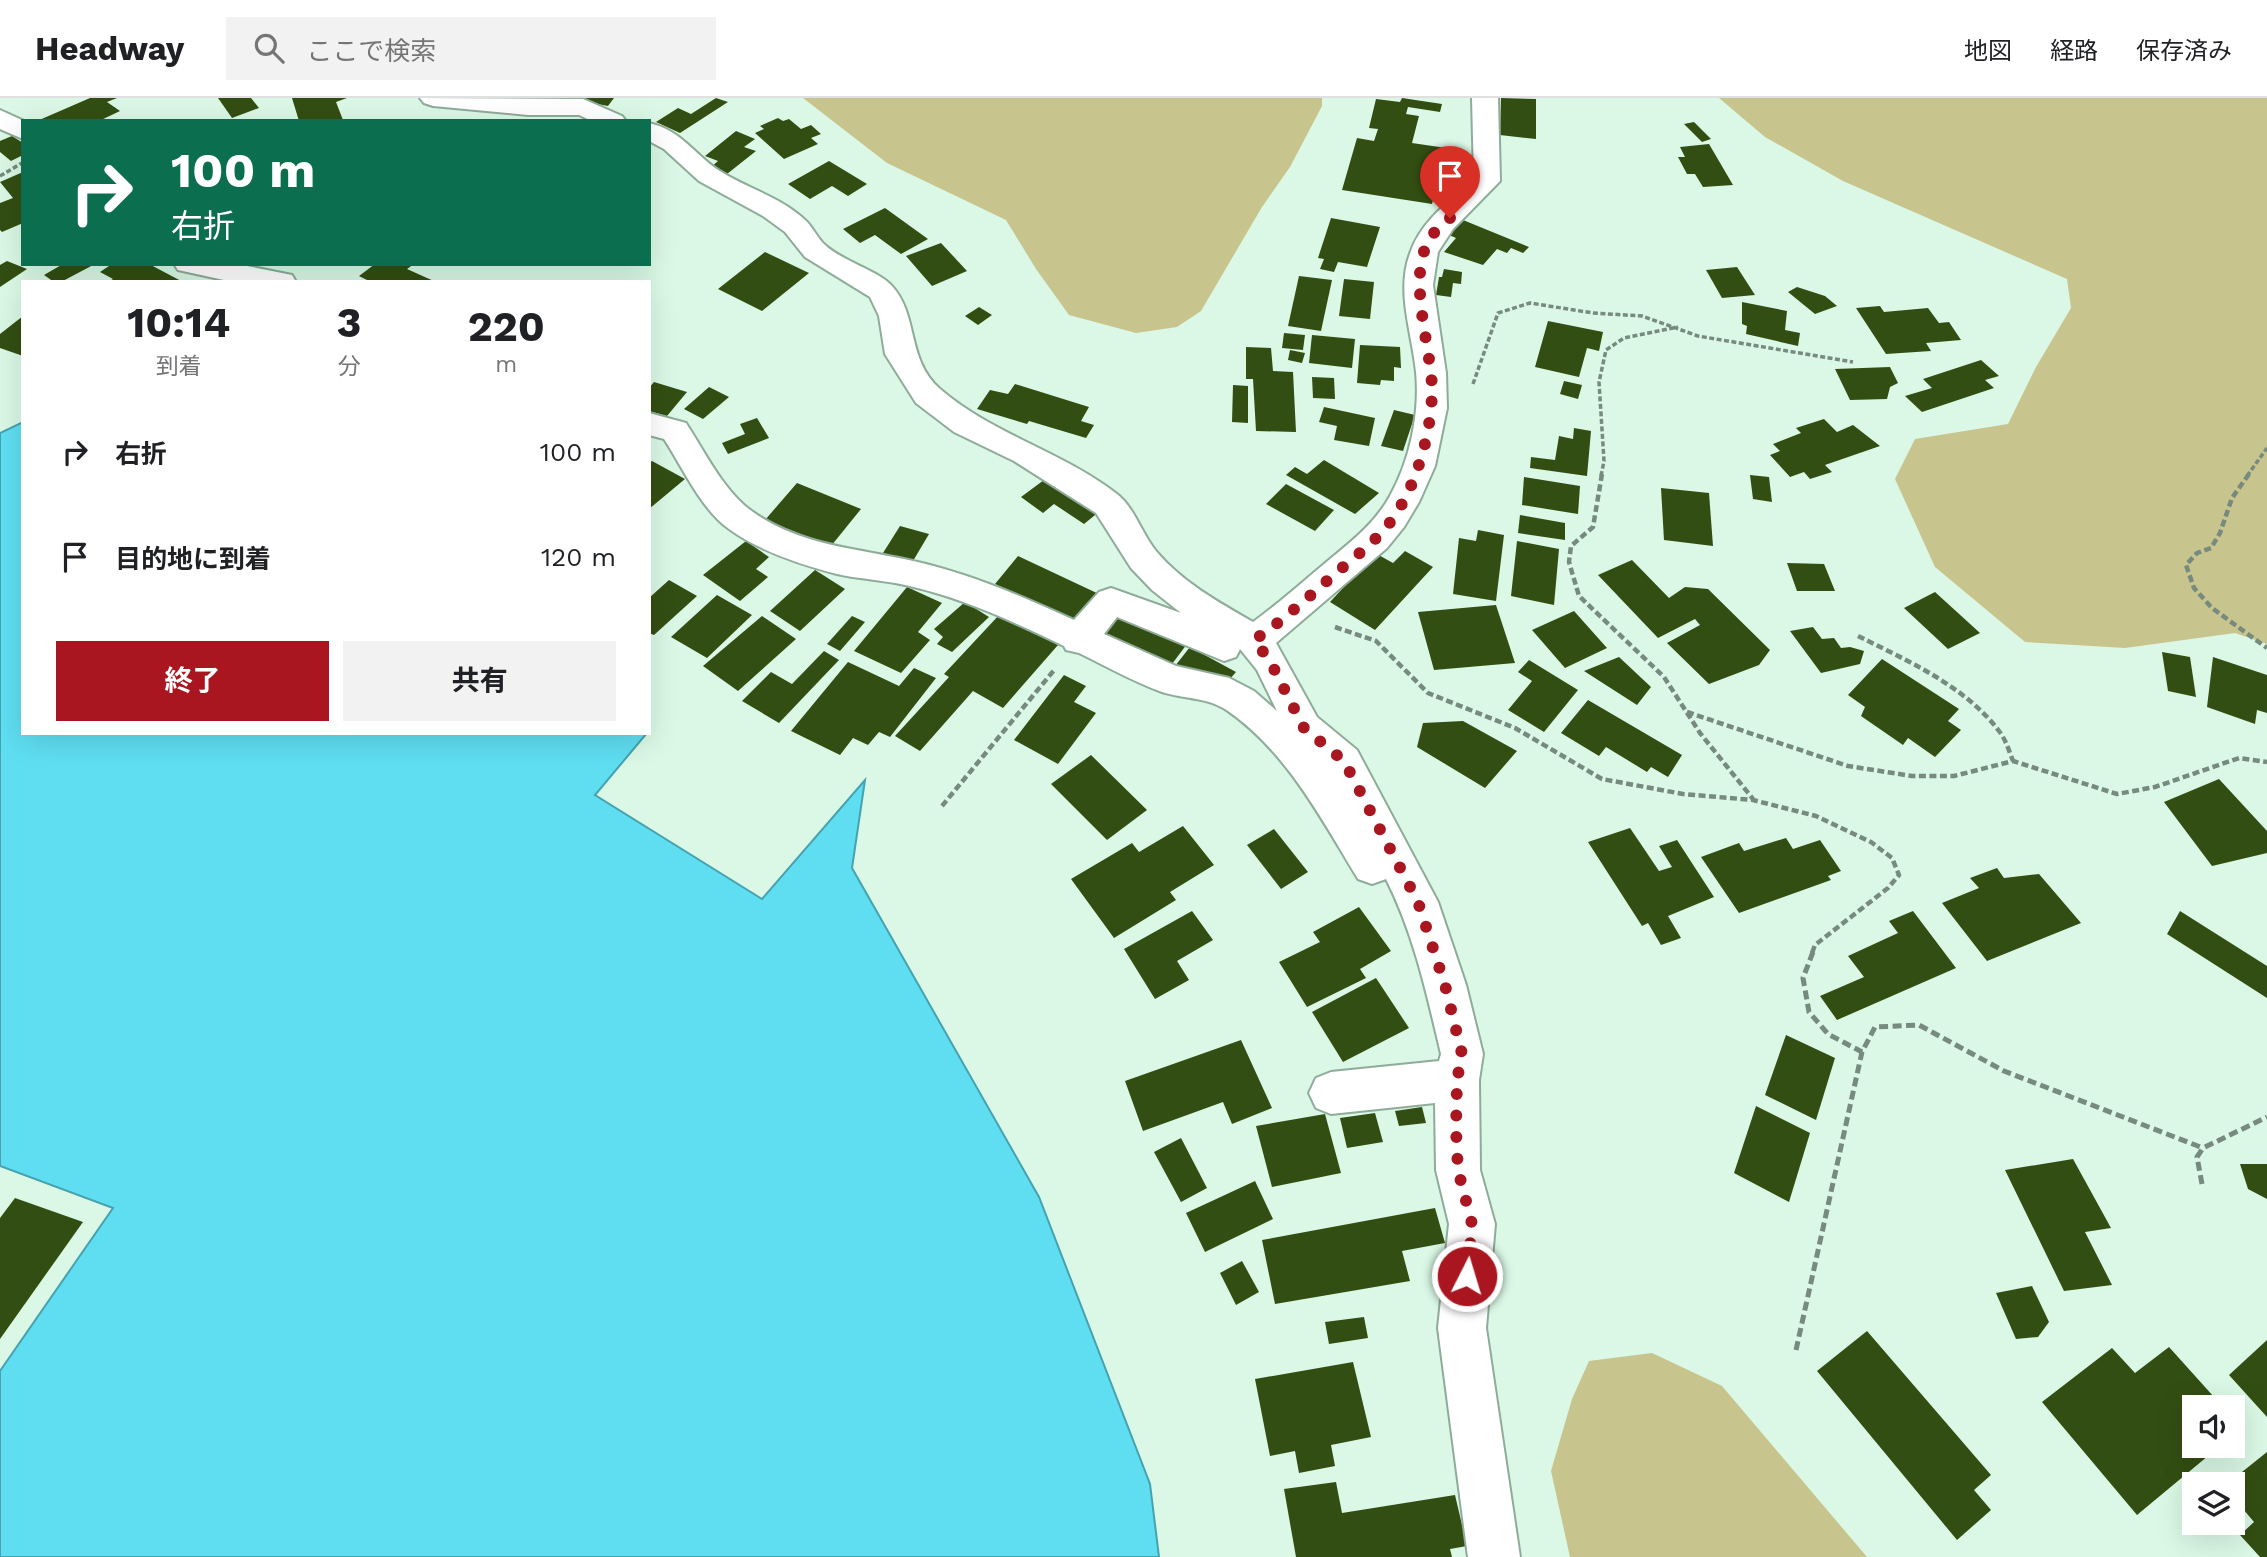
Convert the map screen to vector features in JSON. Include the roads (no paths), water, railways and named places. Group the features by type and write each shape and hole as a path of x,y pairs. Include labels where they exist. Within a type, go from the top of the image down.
{"street":[{"path":"433,98 528,107 583,107 609,119"},
{"path":"1078,640 1111,601 1201,635 1254,662 1291,612 1382,532 1402,505 1415,475 1427,431 1432,390 1422,325 1423,254 1430,237 1487,181 1485,98"},
{"path":"0,118 21,130"},
{"path":"651,132 673,143 708,175 773,210 795,226 815,251 881,291 894,316 901,354 927,395 965,424 1025,453 1108,504 1143,559 1164,581 1262,650 1304,728 1344,761 1418,902 1445,985 1462,1054 1457,1080 1458,1170 1472,1224 1462,1328 1494,1557"},
{"path":"198,266 272,280"},
{"path":"651,425 675,431 723,504 741,521 788,545 837,561 905,572 967,589 1004,603 1078,640 1170,680 1216,688 1241,701 1280,736 1313,774 1369,862 1403,922 1445,985"},
{"path":"1331,1093 1457,1080"}],"water":[{"path":"21,423 21,735 645,735 595,795 762,899 865,780 852,868 1039,1197 1150,1484 1159,1557 0,1557 0,1371 113,1208 0,1166 0,433"}]}
